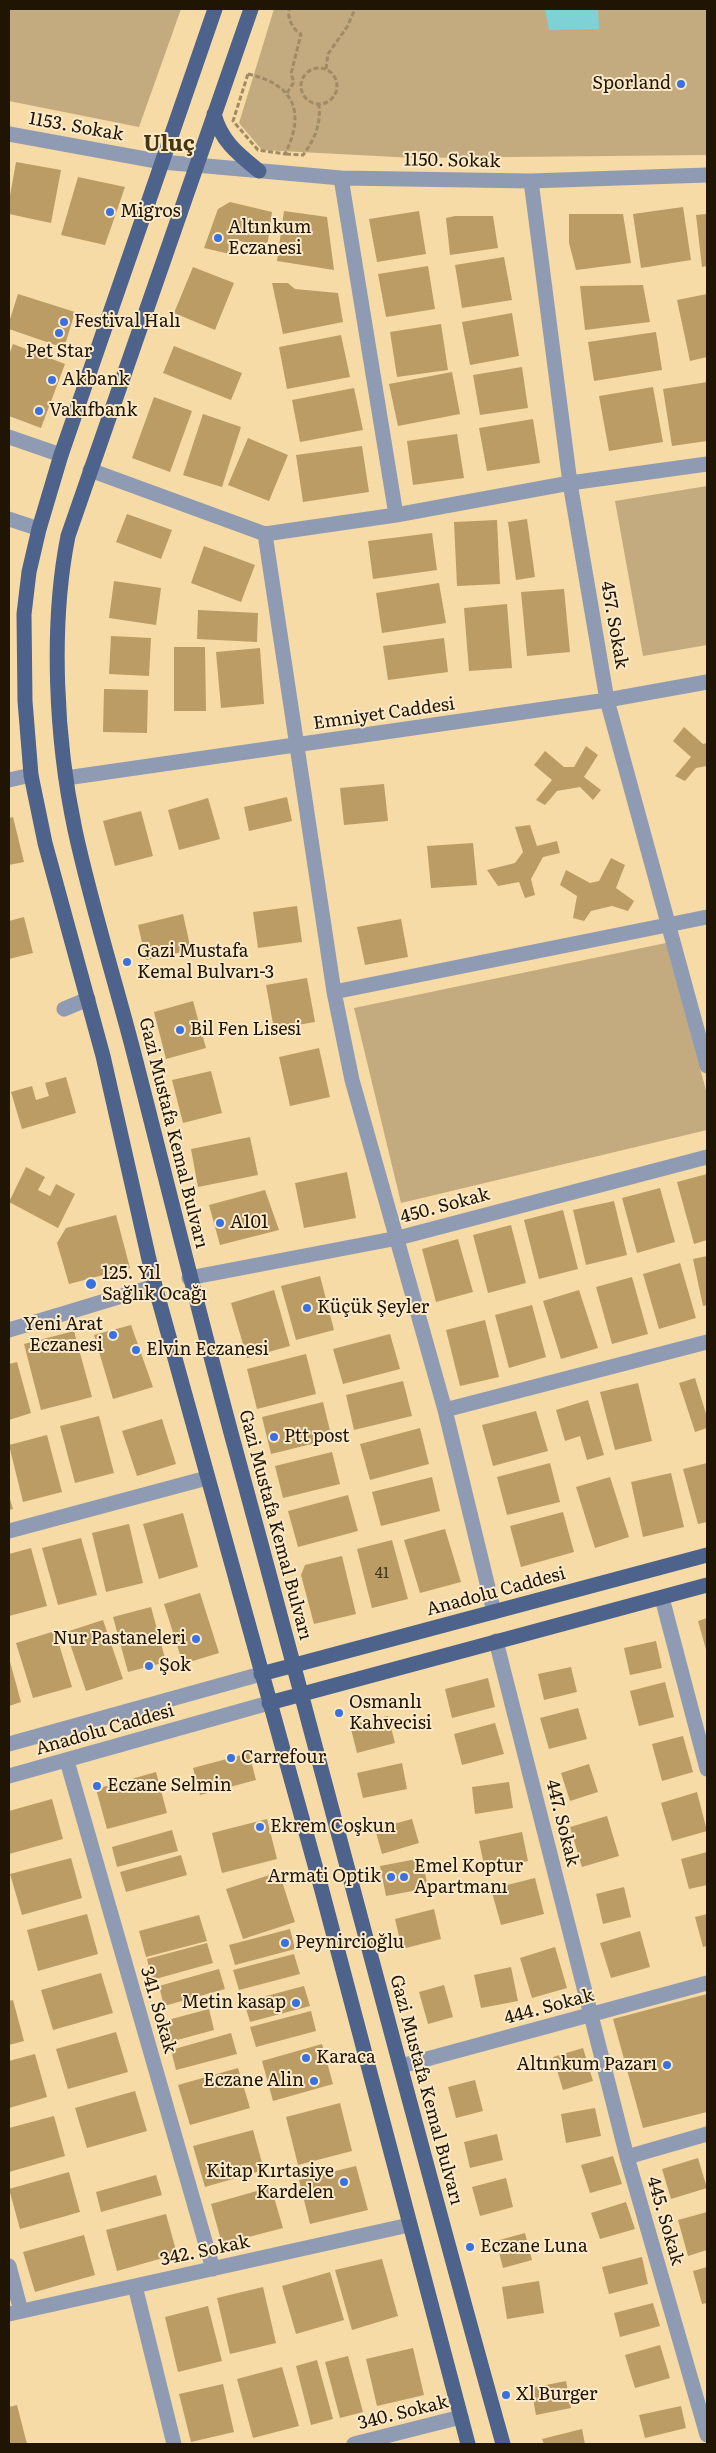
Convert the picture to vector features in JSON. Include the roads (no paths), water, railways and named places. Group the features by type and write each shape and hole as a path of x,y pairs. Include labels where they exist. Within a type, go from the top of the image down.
{"main road":[{"path":"216,9 61,455 39,529 29,572 24,614 25,701 31,775 45,843 103,1056 155,1286 268,1702 321,1887 468,2444"},
{"name":"Gazi Mustafa Kemal Bulvarı","path":"251,9 68,536 60,576 57,626 66,778 76,833 133,1050 189,1278 302,1694 440,2220 503,2444"},
{"path":"214,114 218,129 234,152 259,171"},
{"name":"Anadolu Caddesi","path":"261,1674 707,1555"},
{"path":"268,1702 707,1585"}],"street":[{"name":"1153. Sokak","path":"9,134 162,162 196,166"},
{"name":"1150. Sokak","path":"196,166 342,178 531,181 707,175"},
{"path":"342,178 396,515"},
{"name":"457. Sokak","path":"531,181 570,483 607,700 707,1066"},
{"path":"9,437 61,455"},
{"path":"90,470 265,534 396,515 570,483 707,464"},
{"path":"9,519 39,529"},
{"path":"265,534 334,992 352,1080 445,1410 494,1612"},
{"name":"Emniyet Caddesi","path":"66,778 607,700 707,682"},
{"path":"9,780 31,775"},
{"path":"334,992 707,917"},
{"path":"64,1009 88,999"},
{"name":"450. Sokak","path":"189,1278 398,1238 707,1157"},
{"path":"9,1330 155,1286"},
{"path":"445,1410 707,1342"},
{"path":"9,1531 207,1478"},
{"path":"662,1598 707,1769"},
{"name":"447. Sokak","path":"496,1641 592,2016"},
{"name":"Anadolu Caddesi","path":"9,1744 261,1674"},
{"name":"Anadolu Caddesi","path":"9,1776 67,1761 268,1702"},
{"name":"341. Sokak","path":"67,1761 213,2269"},
{"name":"444. Sokak","path":"401,2066 592,2016 707,1983"},
{"name":"445. Sokak","path":"592,2016 627,2157 707,2435"},
{"path":"627,2157 707,2134"},
{"name":"342. Sokak","path":"15,2313 409,2225"},
{"path":"9,2266 15,2313"},
{"path":"135,2286 174,2444"},
{"name":"340. Sokak","path":"354,2444 461,2418"}],"water":[{"path":"545,9 598,9 599,29 549,30"}],"place":[{"name":"Sporland","path":"681,84"},
{"name":"Migros","path":"110,212"},
{"name":"Altınkum Eczanesi","path":"218,238"},
{"name":"Festival Halı","path":"64,322"},
{"name":"Pet Star","path":"59,333"},
{"name":"Akbank","path":"52,380"},
{"name":"Vakıfbank","path":"39,411"},
{"name":"Gazi Mustafa Kemal Bulvarı-3","path":"127,962"},
{"name":"Bil Fen Lisesi","path":"180,1030"},
{"name":"A101","path":"220,1223"},
{"name":"125. Yıl Sağlık Ocağı","path":"91,1284"},
{"name":"Küçük Şeyler","path":"307,1308"},
{"name":"Yeni Arat Eczanesi","path":"113,1335"},
{"name":"Elvin Eczanesi","path":"136,1350"},
{"name":"Ptt post","path":"274,1437"},
{"name":"Nur Pastaneleri","path":"196,1639"},
{"name":"Şok","path":"149,1666"},
{"name":"Osmanlı Kahvecisi","path":"339,1713"},
{"name":"Carrefour","path":"231,1758"},
{"name":"Eczane Selmin","path":"97,1786"},
{"name":"Ekrem Coşkun","path":"260,1827"},
{"name":"Armati Optik","path":"391,1877"},
{"name":"Emel Koptur Apartmanı","path":"404,1877"},
{"name":"Peynircioğlu","path":"285,1943"},
{"name":"Metin kasap","path":"296,2003"},
{"name":"Karaca","path":"306,2058"},
{"name":"Altınkum Pazarı","path":"667,2065"},
{"name":"Eczane Alin","path":"314,2081"},
{"name":"Kitap Kırtasiye Kardelen","path":"344,2182"},
{"name":"Eczane Luna","path":"470,2247"},
{"name":"Xl Burger","path":"506,2395"}],"district":[{"name":"Uluç","path":"169,145"}]}
